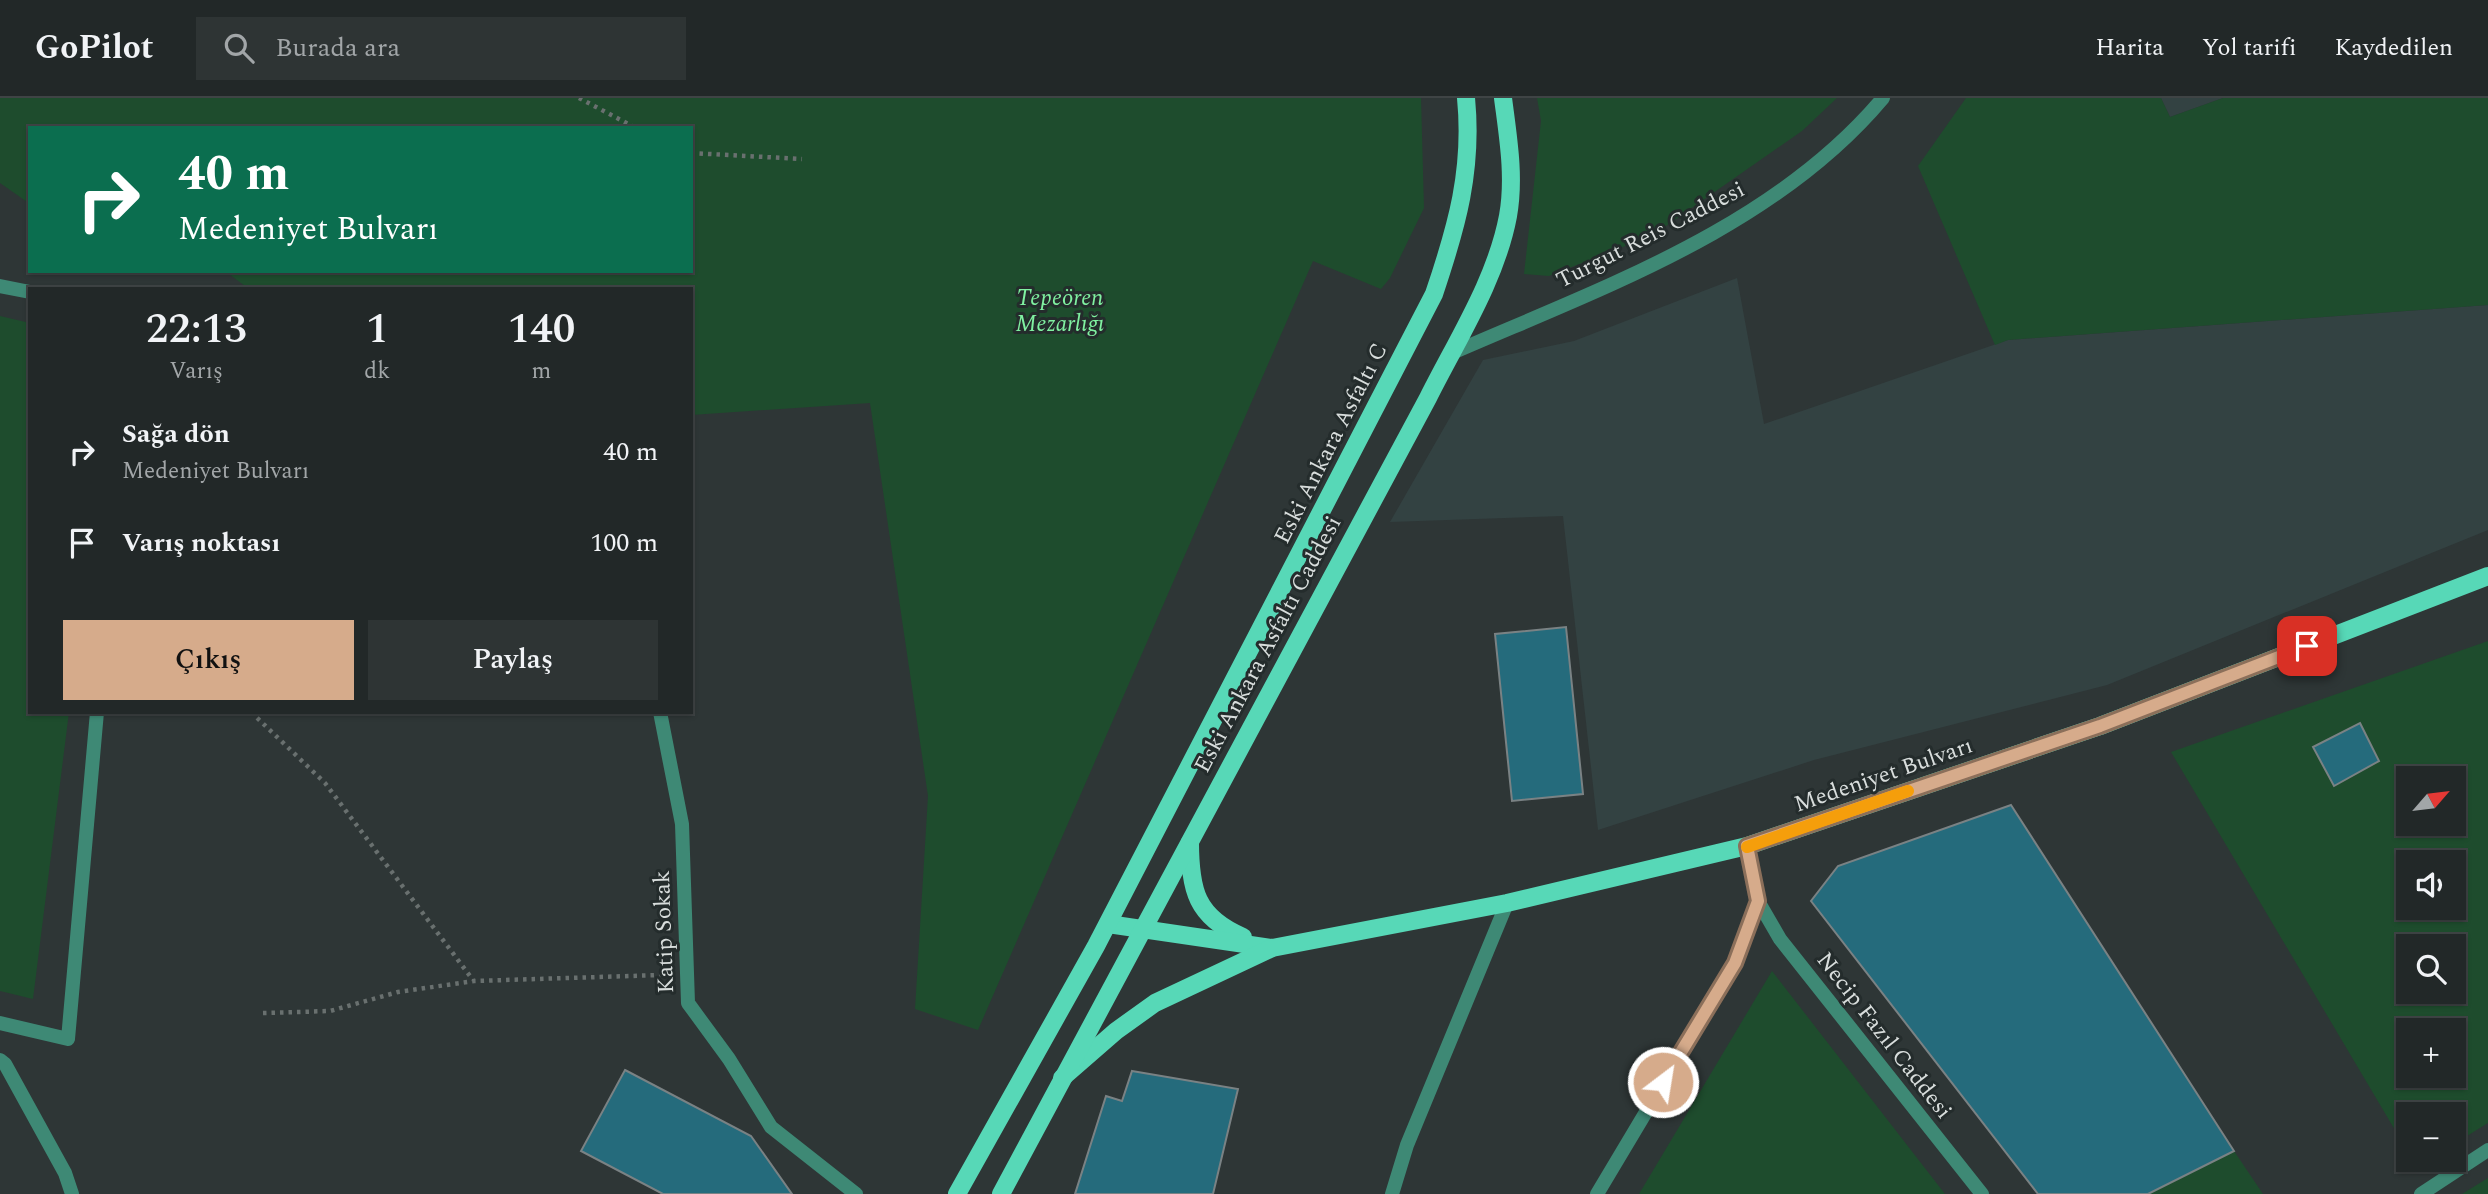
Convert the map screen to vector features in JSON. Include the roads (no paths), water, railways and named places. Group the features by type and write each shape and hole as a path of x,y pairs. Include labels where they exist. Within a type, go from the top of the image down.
{"main road":[{"name":"Eski Ankara Asfaltı C","path":"1177,793 1434,294 1465,191 1469,132 1466,98"},
{"name":"Eski Ankara Asfaltı Caddesi","path":"1001,1194 1450,354 1497,253 1508,215 1511,176 1503,98"},
{"name":"Medeniyet Bulvarı","path":"1062,1078 1116,1031 1155,1003 1272,948 1507,903 1747,846 2100,726 2488,576"},
{"name":"Eski Ankara Asfaltı Caddesi","path":"957,1194 1108,924 1177,793"},
{"path":"1190,839 1194,889 1210,919 1224,929 1272,948"},
{"name":"Medeniyet Bulvarı","path":"1108,924 1272,948"}],"street":[{"name":"Turgut Reis Caddesi","path":"1450,354 1627,276 1760,204 1826,156 1883,98"},
{"path":"0,286 28,292"},
{"path":"0,1023 68,1039 97,714"},
{"name":"Katip Sokak","path":"660,714 682,824 688,1003 729,1059 771,1127 856,1194"},
{"path":"1597,1194 1735,963 1758,901 1747,846"},
{"name":"Necip Fazıl Caddesi","path":"1758,901 1780,939 1982,1194"},
{"path":"1392,1194 1407,1145 1507,903"},
{"path":"0,1060 5,1064 65,1173 72,1194"},
{"path":"2421,1194 2488,1150"}],"park label":[{"name":"Tepeören Mezarlığı","path":"1060,310"}]}
